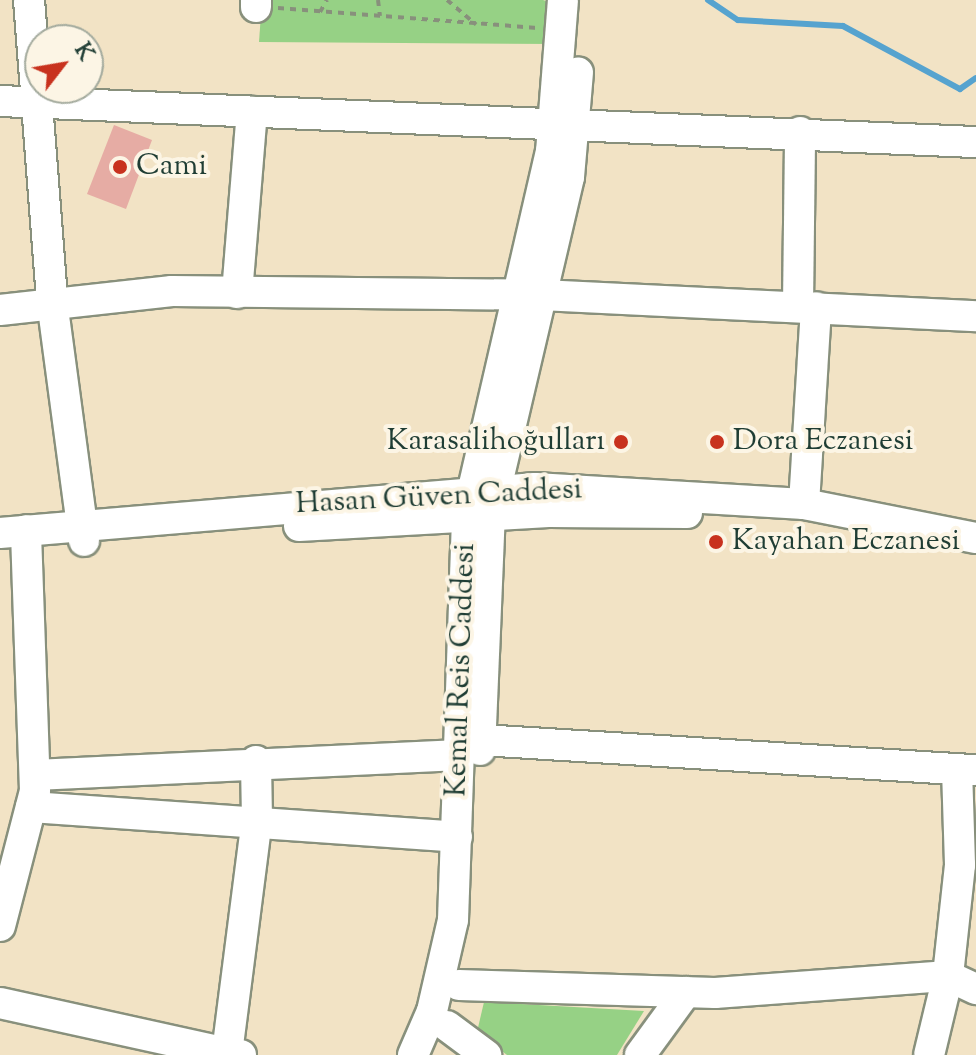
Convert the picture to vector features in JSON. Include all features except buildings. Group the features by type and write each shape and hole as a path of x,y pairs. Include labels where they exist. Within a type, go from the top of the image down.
{"street":[{"path":"29,0 30,24"},
{"name":"Kemal Reis Caddesi","path":"563,0 561,30 566,123"},
{"name":"Kemal Reis Caddesi","path":"434,1055 447,1026 459,985 481,502 566,123 583,0"},
{"path":"0,101 24,103"},
{"path":"83,532 52,301 32,104 800,132 976,142"},
{"path":"237,293 252,112"},
{"path":"800,132 807,306 804,504"},
{"path":"0,310 52,301 237,293 529,295 976,316"},
{"name":"Hasan Güven Caddesi","path":"481,502 697,514 871,533 923,531"},
{"name":"Hasan Güven Caddesi","path":"14,540 481,502 804,504 923,531 976,538"},
{"path":"0,926 31,807 35,775 14,540"},
{"path":"35,775 470,748 966,769 948,976 929,1055"},
{"name":"Kemal Reis Caddesi","path":"413,1055 447,953 457,837 470,748"},
{"path":"0,1003 191,1051 234,1054 257,820 256,761"},
{"path":"31,807 257,820 457,837"},
{"path":"459,985 686,992 948,976 976,989"},
{"path":"640,1055 686,992"},
{"path":"447,1026 486,1055"}],"path":[{"path":"320,12 327,0"},
{"path":"378,0 380,16"},
{"path":"447,0 476,24"},
{"path":"256,3 320,12 561,30"}],"green space":[{"path":"262,0 543,0 555,4 554,44 259,42"},
{"path":"484,1002 644,1011 617,1055 507,1055 477,1032"}],"waterway":[{"path":"708,0 738,20 843,26 960,89 976,78"}],"place":[{"name":"Cami","path":"120,167"},
{"name":"Karasalihoğulları","path":"621,442"},
{"name":"Dora Eczanesi","path":"717,442"},
{"name":"Kayahan Eczanesi","path":"716,542"}]}
